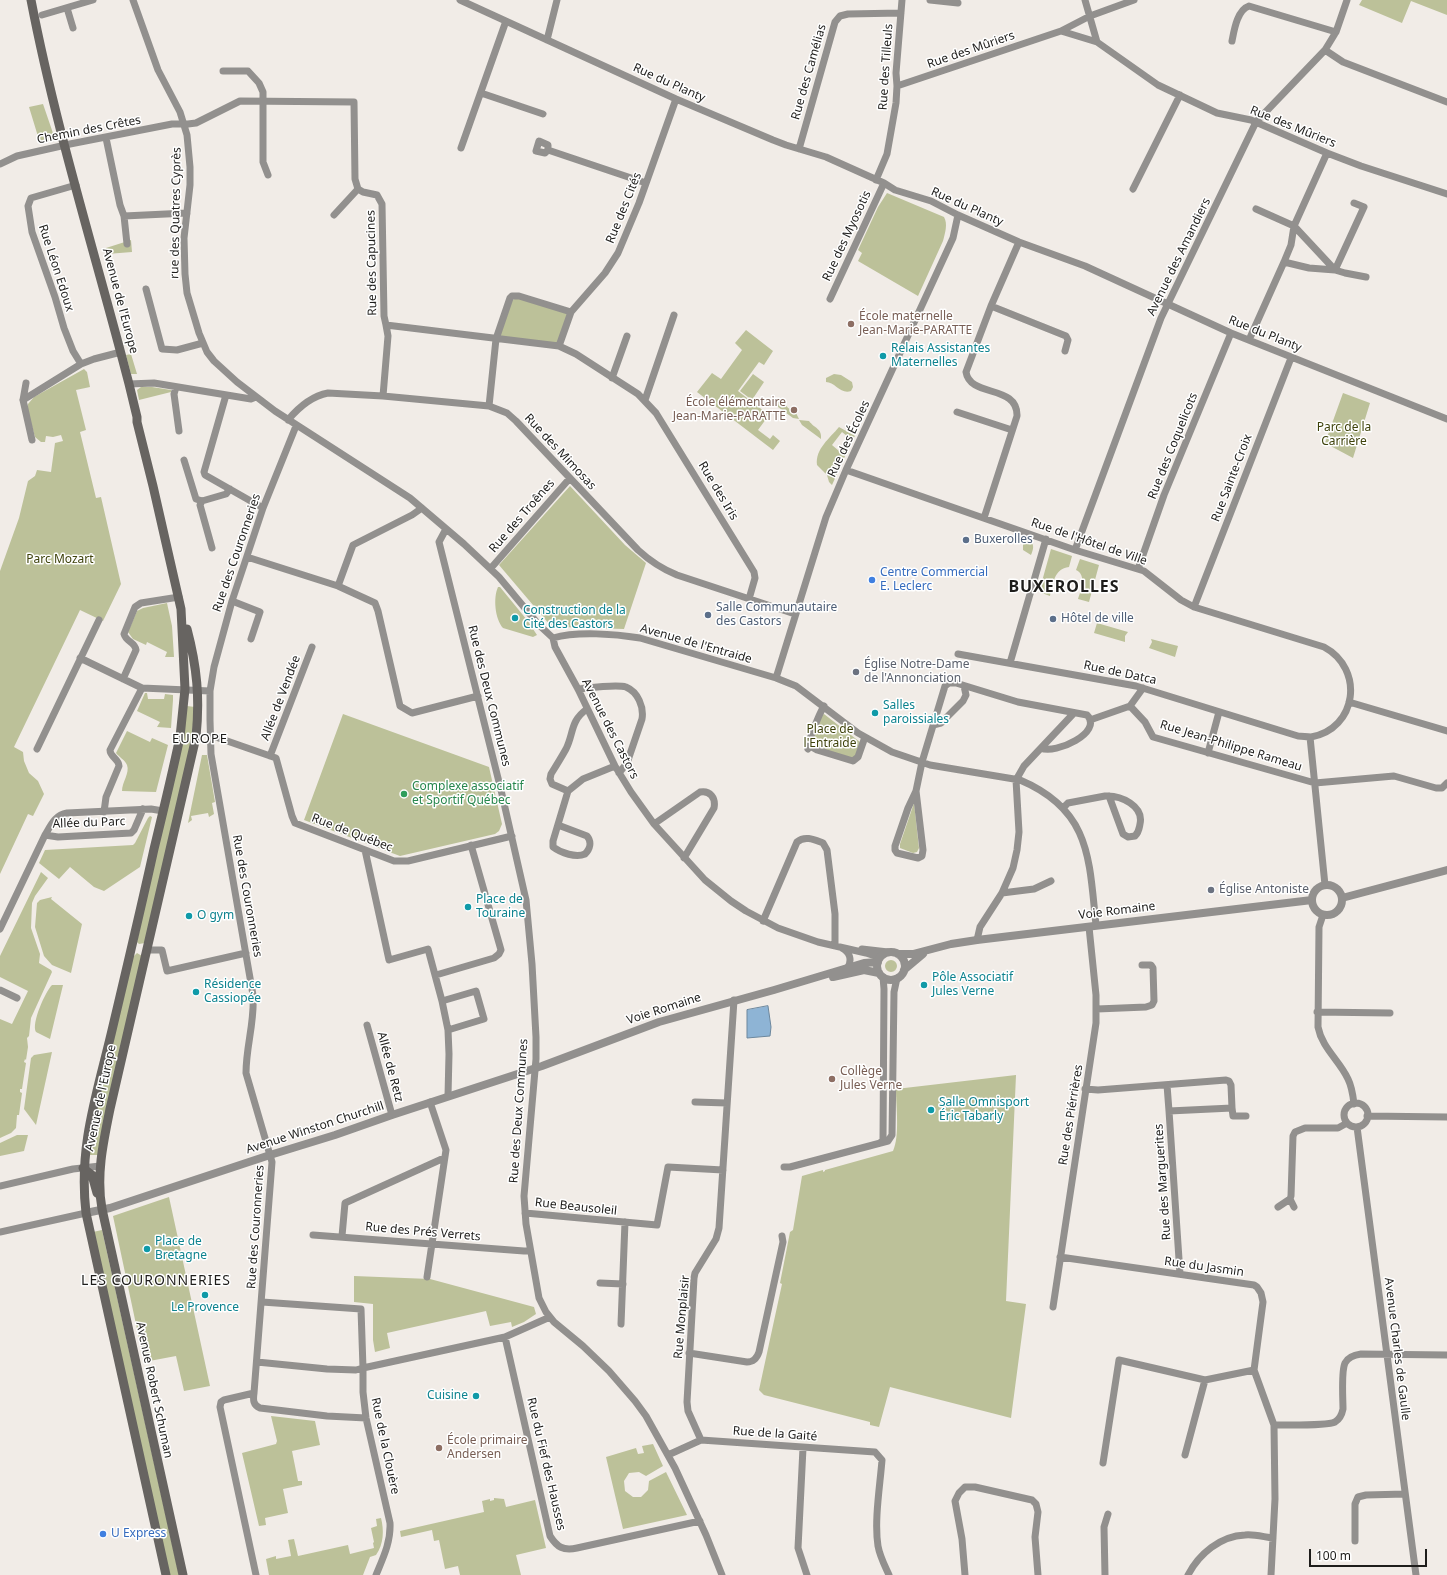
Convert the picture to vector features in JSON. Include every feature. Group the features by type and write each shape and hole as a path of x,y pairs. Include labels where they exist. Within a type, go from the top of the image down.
{"main road":[{"name":"Avenue de l'Europe","path":"31,0 43,61 121,352 197,671 197,725 193,751 102,1145 100,1166 102,1208"},
{"name":"Avenue de l'Europe","path":"86,1213 83,1168 88,1129 180,737 185,689 181,609"},
{"path":"83,1168 92,1175 102,1208"},
{"name":"Avenue Robert Schuman","path":"102,1208 183,1575"},
{"path":"86,1213 166,1575"}],"street":[{"path":"42,15 93,0"},
{"name":"rue des Quatres Cyprès","path":"132,0 158,70 180,112 189,148 190,167 184,238 185,274 187,293 192,313 203,343 214,361 256,397 296,426 388,483 422,508 446,529"},
{"name":"Rue du Planty","path":"460,0 676,99 785,145 826,157 884,183 896,191 931,201 958,215 1019,242 1085,266 1168,305 1291,358 1447,419"},
{"path":"547,40 557,0"},
{"name":"Rue des Tilleuls","path":"876,180 887,154 896,103 896,73 902,0"},
{"path":"930,0 958,2"},
{"path":"1086,0 1097,42"},
{"path":"1061,31 1090,16 1134,0"},
{"name":"Avenue des Amandiers","path":"1075,550 1161,318 1256,122 1325,50 1336,32 1347,0"},
{"path":"1232,41 1235,26 1243,10 1249,6 1336,32"},
{"path":"67,8 73,28"},
{"name":"Rue des Camélias","path":"799,149 835,22 840,16 848,14 901,13"},
{"path":"461,148 506,21"},
{"name":"Rue des Mûriers","path":"897,86 1061,31 1097,42 1152,81 1216,113 1256,122 1327,153 1447,194"},
{"path":"1325,50 1343,62 1447,102"},
{"path":"223,71 248,71 261,88 264,101 263,162 268,174"},
{"path":"481,93 542,114"},
{"path":"1133,189 1180,95"},
{"name":"Rue des Cités","path":"571,312 605,273 618,253 646,184 676,99"},
{"name":"Chemin des Crêtes","path":"0,164 17,156 65,145 172,124 188,124 200,121 240,101 354,102 355,179 358,189"},
{"path":"106,138 120,205 124,216 127,244"},
{"path":"548,150 646,184"},
{"path":"1249,340 1291,245 1294,226 1327,153"},
{"name":"Rue des Myosotis","path":"830,298 884,183"},
{"name":"Rue Léon Edoux","path":"76,185 31,198 28,206 32,232 38,254 55,297 66,334 81,364"},
{"path":"334,215 358,189"},
{"name":"Rue des Capucines","path":"358,189 363,192 379,196 381,201 384,316 388,336 383,396"},
{"path":"1335,270 1364,207 1354,203"},
{"path":"1256,209 1294,226 1335,270"},
{"path":"124,216 187,213"},
{"name":"Rue des Écoles","path":"776,678 826,517 846,470 953,238 958,215"},
{"path":"984,518 1017,416 1016,405 1014,401 973,384 967,376 967,368 991,306 1019,242"},
{"path":"1284,262 1309,268 1335,270 1345,274 1366,277"},
{"path":"146,289 162,349 177,350 203,343"},
{"path":"489,406 496,339 508,300 512,296 519,296 571,312 559,346"},
{"path":"991,306 1066,336 1068,340 1065,351"},
{"path":"645,400 674,315"},
{"name":"Rue des Iris","path":"386,325 559,346 576,354 645,400 674,441 754,572 755,578 749,599"},
{"name":"Rue des Coquelicots","path":"1138,569 1164,495 1232,333"},
{"path":"612,378 626,336"},
{"path":"23,400 81,364 121,352"},
{"name":"Rue Sainte-Croix","path":"1194,607 1291,358"},
{"path":"234,396 238,388 237,382"},
{"path":"26,383 23,400 32,440"},
{"path":"129,384 154,383 251,399 256,397"},
{"path":"176,387 174,394 179,431"},
{"name":"Rue des Mimosas","path":"288,420 311,399 319,394 328,393 383,396 489,406 502,410 511,416 650,561 677,575 795,614"},
{"path":"226,395 204,472 205,475 263,508"},
{"path":"957,412 1012,430"},
{"name":"Rue des Couronneries","path":"254,1393 272,1162 246,1073 246,1059 254,1005 215,780 210,735 210,691 216,660 232,601 263,508 296,426"},
{"path":"184,460 196,499 202,501 226,494 230,489"},
{"name":"Rue de l'Hôtel de Ville","path":"846,470 1075,550 1138,569 1150,575 1181,600 1194,607 1307,641 1330,650 1344,664 1348,673 1351,690 1350,702"},
{"name":"Rue des Troênes","path":"490,568 570,478"},
{"path":"202,501 200,505 203,520 212,548"},
{"path":"338,586 353,545 412,515 422,508"},
{"name":"Avenue des Castors","path":"446,529 490,568 553,638 555,647 578,689 615,766 630,792 654,824 705,880 730,900 763,921 803,938 854,949 888,952"},
{"name":"Rue des Deux Communes","path":"446,529 439,542 512,836 524,888 530,932 536,1037 535,1068 524,1196 530,1251 539,1298 550,1317 609,1371 646,1416 668,1455 700,1521 722,1575"},
{"path":"1010,663 1046,539"},
{"path":"247,557 338,586 375,603 400,706 405,710 412,713 478,696"},
{"path":"123,679 136,650 133,644 125,638 124,634 135,607 141,603 179,597"},
{"path":"232,601 260,612 251,639"},
{"path":"37,750 99,620"},
{"name":"Avenue de l'Entraide","path":"553,638 571,634 622,635 640,638 776,678 796,686 824,706 844,723 892,752 930,765 1016,780 1032,785 1043,791 1063,808 1079,830 1089,860 1092,926"},
{"name":"Allée de Vendée","path":"270,756 312,647"},
{"name":"Rue de Datca","path":"958,654 1143,688 1274,729 1298,736 1310,737"},
{"path":"80,658 142,688 210,691"},
{"path":"916,790 923,850 922,856 918,858 898,852 895,848 908,808 916,790 922,762 944,686 952,683 1018,702 1087,715 1091,725 1088,731 1074,742 1066,746 1049,750 1041,748"},
{"path":"933,725 941,723 963,701 966,695 964,686"},
{"path":"578,689 590,687 626,687 639,700 643,712 642,719 627,763 619,773"},
{"path":"104,812 106,797 119,766 110,750 142,688"},
{"path":"1090,720 1130,706 1143,688"},
{"path":"1325,885 1310,737 1324,732 1334,726 1346,711 1350,702 1447,731"},
{"path":"824,706 815,726 808,748 853,761 858,757 865,737"},
{"name":"Rue Jean-Philippe Rameau","path":"1130,706 1145,722 1153,737 1315,783"},
{"path":"568,792 552,784 550,776 565,750 575,721 587,709"},
{"path":"1208,753 1219,712"},
{"path":"977,940 980,927 1002,893 1013,868 1018,850 1019,832 1016,780 1024,766 1074,713"},
{"path":"210,735 270,756"},
{"name":"Rue de Québec","path":"270,756 276,758 295,823 394,861 401,862 512,836"},
{"path":"558,825 587,836 590,847 585,854 577,856 553,847 553,841 568,792 583,779 615,766"},
{"path":"1315,783 1394,776 1436,788 1444,786 1447,783"},
{"path":"654,824 700,792 706,791 711,795 715,802 714,808 684,858"},
{"path":"1063,808 1068,803 1108,796 1120,799 1138,809 1141,819 1139,831 1135,836 1128,837 1122,834 1108,796"},
{"name":"Allée du Parc","path":"45,835 58,837 131,833 134,830 143,809"},
{"name":"Allée du Parc","path":"0,929 45,835 54,820 60,815 143,809 163,811"},
{"path":"763,921 799,840 802,838 823,843 827,850 838,946 849,954 850,961 848,967"},
{"path":"436,975 494,958 501,950 471,845"},
{"path":"365,850 389,960 428,949 436,975 448,1030 448,1096"},
{"path":"1342,898 1447,870"},
{"path":"1002,893 1034,889 1051,881"},
{"path":"1325,885 1334,887 1338,890 1342,898 1341,908 1333,915 1323,915 1315,909 1312,900 1316,890 1325,885"},
{"name":"Voie Romaine","path":"888,952 913,954 925,952 946,945 977,940 1312,900"},
{"path":"1323,915 1319,927 1318,1027 1320,1038 1348,1079 1354,1104"},
{"name":"Rue des Piérrières","path":"1053,1307 1097,1009 1092,926"},
{"name":"Avenue des Castors","path":"854,949 872,955 878,961"},
{"path":"147,950 162,950 167,971 246,953"},
{"path":"880,1143 883,1140 884,989 881,975 877,967 878,961 883,954 888,952"},
{"name":"Voie Romaine","path":"802,982 864,970 890,979 897,978 925,952"},
{"path":"898,954 904,961 904,970"},
{"name":"Voie Romaine","path":"535,1068 659,1022 802,982 848,967 878,961"},
{"path":"1097,1009 1141,1008 1152,1005 1154,1001 1153,968 1151,965 1142,965"},
{"path":"784,1167 790,1167 890,1140 892,1135 894,992 897,978"},
{"path":"0,990 17,998"},
{"path":"442,1001 476,991 484,1019 448,1030"},
{"name":"Rue Monplaisir","path":"701,1440 687,1407 695,1273 718,1234 734,1000"},
{"path":"1318,1012 1390,1013"},
{"name":"Allée de Retz","path":"367,1025 392,1115"},
{"name":"Avenue Winston Churchill","path":"102,1208 334,1136 430,1102 535,1068"},
{"path":"1086,1089 1098,1090 1226,1080 1229,1081 1231,1085 1233,1116 1246,1116"},
{"name":"Rue des Marguerites","path":"1167,1085 1180,1274"},
{"path":"427,1277 446,1150 430,1102"},
{"path":"695,1102 727,1103"},
{"path":"1354,1104 1359,1104 1365,1108 1367,1116 1364,1124 1357,1127 1350,1126 1345,1119 1345,1112 1348,1107 1354,1104"},
{"name":"Rue des Marguerites","path":"1169,1111 1232,1108"},
{"path":"1367,1116 1447,1117"},
{"path":"1294,1206 1290,1199 1293,1136 1295,1132 1305,1128 1338,1128 1347,1123"},
{"name":"Avenue Charles de Gaulle","path":"1357,1127 1416,1575"},
{"path":"342,1236 345,1203 444,1158"},
{"path":"0,1186 83,1168 100,1166"},
{"name":"Rue Beausoleil","path":"525,1213 657,1226 668,1167 723,1170"},
{"path":"1278,1207 1290,1199"},
{"path":"0,1232 86,1213 102,1208"},
{"name":"Rue Beausoleil","path":"621,1324 625,1222"},
{"name":"Rue des Prés Verrets","path":"313,1235 530,1251"},
{"path":"689,1354 746,1362 752,1362 756,1359 759,1352 783,1242 782,1236"},
{"name":"Rue du Jasmin","path":"1060,1257 1254,1285 1260,1290 1263,1302 1254,1370 1274,1425 1276,1499 1271,1575"},
{"path":"600,1283 623,1284"},
{"name":"Rue de la Clouère","path":"262,1302 361,1309 363,1392 366,1418 391,1533 376,1575"},
{"path":"257,1362 356,1370 505,1337 550,1317"},
{"name":"Rue du Fief des Hausses","path":"505,1337 550,1536 558,1546 564,1549 577,1548 700,1521"},
{"path":"1274,1425 1325,1424 1337,1421 1342,1414 1343,1409 1345,1363 1348,1359 1356,1355 1447,1355"},
{"path":"1103,1463 1119,1360 1205,1380 1254,1370"},
{"path":"1185,1455 1205,1380"},
{"path":"256,1575 220,1407 221,1402 254,1393 254,1403 260,1408 328,1416 366,1418"},
{"name":"Rue de la Gaité","path":"668,1455 701,1440 872,1452 877,1454 882,1458 877,1540 880,1555 889,1575"},
{"path":"803,1448 798,1548 807,1575"},
{"path":"965,1575 962,1539 955,1501 965,1487 975,1487 1032,1500 1036,1504 1038,1512 1035,1537 1038,1575"},
{"path":"1355,1541 1355,1504 1358,1497 1366,1495 1405,1494"},
{"path":"1105,1575 1104,1527 1108,1514"},
{"path":"1188,1575 1193,1565 1202,1555 1225,1540 1236,1536 1246,1535 1273,1538"}],"green space":[{"path":"1362,0 1447,0 1447,15 1411,1 1402,23 1359,5"},
{"path":"43,104 55,139 40,143 29,107"},
{"path":"887,193 944,217 946,223 943,241 918,296 858,261 862,253 858,250 878,207"},
{"path":"131,240 132,252 107,254 106,248"},
{"path":"517,298 568,313 557,344 498,337 510,301"},
{"path":"746,330 773,351 764,365 759,362 738,391 769,415 758,430 770,439 773,435 780,441 773,450 697,392 712,373 721,379 742,350 735,343"},
{"path":"131,354 137,374 131,374 126,355"},
{"name":"Parc Mozart","path":"84,369 87,372 90,387 76,390 86,430 80,432 96,498 101,497 121,584 103,621 80,610 14,747 23,752 24,761 29,773 38,781 44,794 33,816 28,814 0,874 0,571 19,518 28,481 35,476 37,470 51,472 55,443 63,441 61,435 53,437 46,436 45,442 41,442 35,437 27,409 28,404 34,397"},
{"path":"753,374 764,382 752,400 740,391"},
{"path":"834,374 841,375 852,382 853,387 851,391 847,392 841,390 826,382 826,378"},
{"path":"141,387 171,390 171,392 139,400 137,390"},
{"name":"Parc de la Carrière","path":"1343,393 1370,403 1353,458 1325,443"},
{"path":"777,402 784,402 788,408 795,411 799,419 793,418 774,404"},
{"path":"799,420 809,421 819,431 821,439 802,425"},
{"path":"839,427 855,436 852,440 842,432 832,445 839,451 846,442 850,445 832,485 829,482 827,475 817,465 817,459 818,454 824,444"},
{"path":"570,486 625,545 646,563 624,629 561,627 550,625 499,565"},
{"path":"1023,540 1030,541 1033,544 1031,555 1023,550"},
{"path":"1051,549 1072,556 1069,567 1064,568 1055,577 1050,596 1039,592"},
{"path":"1080,559 1099,565 1089,602 1078,599 1082,587 1082,579 1079,572 1076,570"},
{"path":"498,587 500,587 527,620 537,635 533,637 503,628 498,619 495,602"},
{"path":"167,603 172,626 174,657 165,657 167,652 147,642 146,645 133,639 128,632 137,611 143,608"},
{"path":"1097,623 1128,632 1125,636 1125,642 1094,633"},
{"path":"1151,639 1178,646 1175,657 1149,648 1152,642"},
{"path":"145,693 147,693 148,699 164,699 165,694 173,695 171,728 157,727 160,722 137,711"},
{"path":"187,706 195,707 190,750 145,943 139,944 137,942"},
{"name":"Complexe associatif et Sportif Québec","path":"343,714 489,767 502,824 499,831 495,834 400,856 304,820"},
{"name":"Place de l'Entraide","path":"824,714 860,742 857,755 851,759 815,746 814,737 822,715"},
{"path":"127,731 150,742 152,738 168,745 156,792 122,791 128,768 125,762 116,753"},
{"path":"202,755 207,755 215,802 212,803 214,814 209,817 208,813 191,816 192,820 188,823"},
{"path":"914,803 919,848 917,852 913,853 900,848 900,844"},
{"path":"150,816 152,817 140,867 104,891 94,887 70,867 59,879 39,863 45,850 133,845"},
{"path":"41,872 48,878 35,896 32,903 31,928 40,954 39,963 52,972 31,1018 29,1036 27,1038 28,1047 26,1060 25,1059 24,1062 26,1063 22,1089 20,1089 20,1092 22,1093 19,1115 17,1115 16,1128 11,1133 0,1138 0,1019 12,1024 28,991 0,977 0,956"},
{"path":"52,897 51,899 82,924 71,973 52,965 44,956 35,927 37,903 40,900"},
{"path":"137,953 142,956 98,1155 88,1155 92,1130 133,957"},
{"path":"889,960 893,960 897,966 893,972 889,972 885,968 885,964"},
{"path":"52,985 63,985 50,1039 36,1032 35,1022 46,994"},
{"path":"52,1052 36,1125 24,1109 31,1058 34,1055"},
{"path":"1016,1075 1006,1301 1026,1304 1011,1418 890,1387 879,1427 870,1425 870,1422 764,1395 759,1390 782,1284 780,1283 790,1232 793,1230 802,1176 823,1170 823,1172 825,1170 893,1151 897,1130 896,1089"},
{"path":"17,1135 28,1135 24,1151 0,1156 0,1143"},
{"name":"Place de Bretagne","path":"169,1197 210,1386 184,1391 176,1356 144,1362 113,1216"},
{"path":"102,1230 179,1575 169,1575 93,1232"},
{"path":"354,1276 430,1279 534,1307 536,1314 524,1322 512,1327 511,1322 490,1326 486,1311 387,1333 390,1348 375,1352 373,1340 373,1304 354,1302"},
{"path":"271,1416 315,1421 320,1445 292,1451 298,1481 302,1481 302,1485 283,1489 288,1513 265,1518 266,1525 259,1526 242,1453 276,1444 277,1441"},
{"path":"653,1444 663,1466 646,1476 639,1472 629,1473 624,1481 625,1491 633,1497 641,1497 648,1490 649,1481 666,1472 687,1515 623,1529 606,1457 636,1448 638,1454 644,1453 642,1446"},
{"path":"494,1498 504,1499 506,1507 535,1500 546,1548 516,1555 521,1575 460,1575 458,1566 445,1569 439,1540 434,1541 432,1530 401,1537 400,1531 484,1512 482,1501 490,1499 490,1501 494,1500"},
{"path":"381,1518 383,1532 381,1546 376,1555 370,1557 363,1575 269,1575 266,1559 276,1556 276,1559 291,1556 288,1540 294,1539 298,1556 348,1545 350,1554 374,1548 371,1528 377,1526 376,1519"}],"water":[{"path":"768,1006 771,1027 770,1036 747,1038 747,1010"}],"place":[{"name":"École maternelle Jean-Marie-PARATTE","path":"851,324"},
{"name":"Relais Assistantes Maternelles","path":"883,356"},
{"name":"École élémentaire Jean-Marie-PARATTE","path":"794,410"},
{"name":"Buxerolles","path":"966,540"},
{"name":"Centre Commercial E. Leclerc","path":"872,580"},
{"name":"Salle Communautaire des Castors","path":"708,615"},
{"name":"Construction de la Cité des Castors","path":"515,618"},
{"name":"Hôtel de ville","path":"1053,619"},
{"name":"Église Notre-Dame de l'Annonciation","path":"856,672"},
{"name":"Salles paroissiales","path":"875,713"},
{"name":"Complexe associatif et Sportif Québec","path":"404,794"},
{"name":"Église Antoniste","path":"1211,890"},
{"name":"Place de Touraine","path":"468,907"},
{"name":"O gym","path":"189,916"},
{"name":"Pôle Associatif Jules Verne","path":"924,985"},
{"name":"Résidence Cassiopée","path":"196,992"},
{"name":"Collège Jules Verne","path":"832,1079"},
{"name":"Salle Omnisport Éric Tabarly","path":"931,1110"},
{"name":"Place de Bretagne","path":"147,1249"},
{"name":"Le Provence","path":"205,1295"},
{"name":"Cuisine","path":"476,1396"},
{"name":"École primaire Andersen","path":"439,1448"},
{"name":"U Express","path":"103,1534"}],"district":[{"name":"BUXEROLLES","path":"1064,587"},
{"name":"EUROPE","path":"200,739"},
{"name":"LES COURONNERIES","path":"156,1281"}]}
